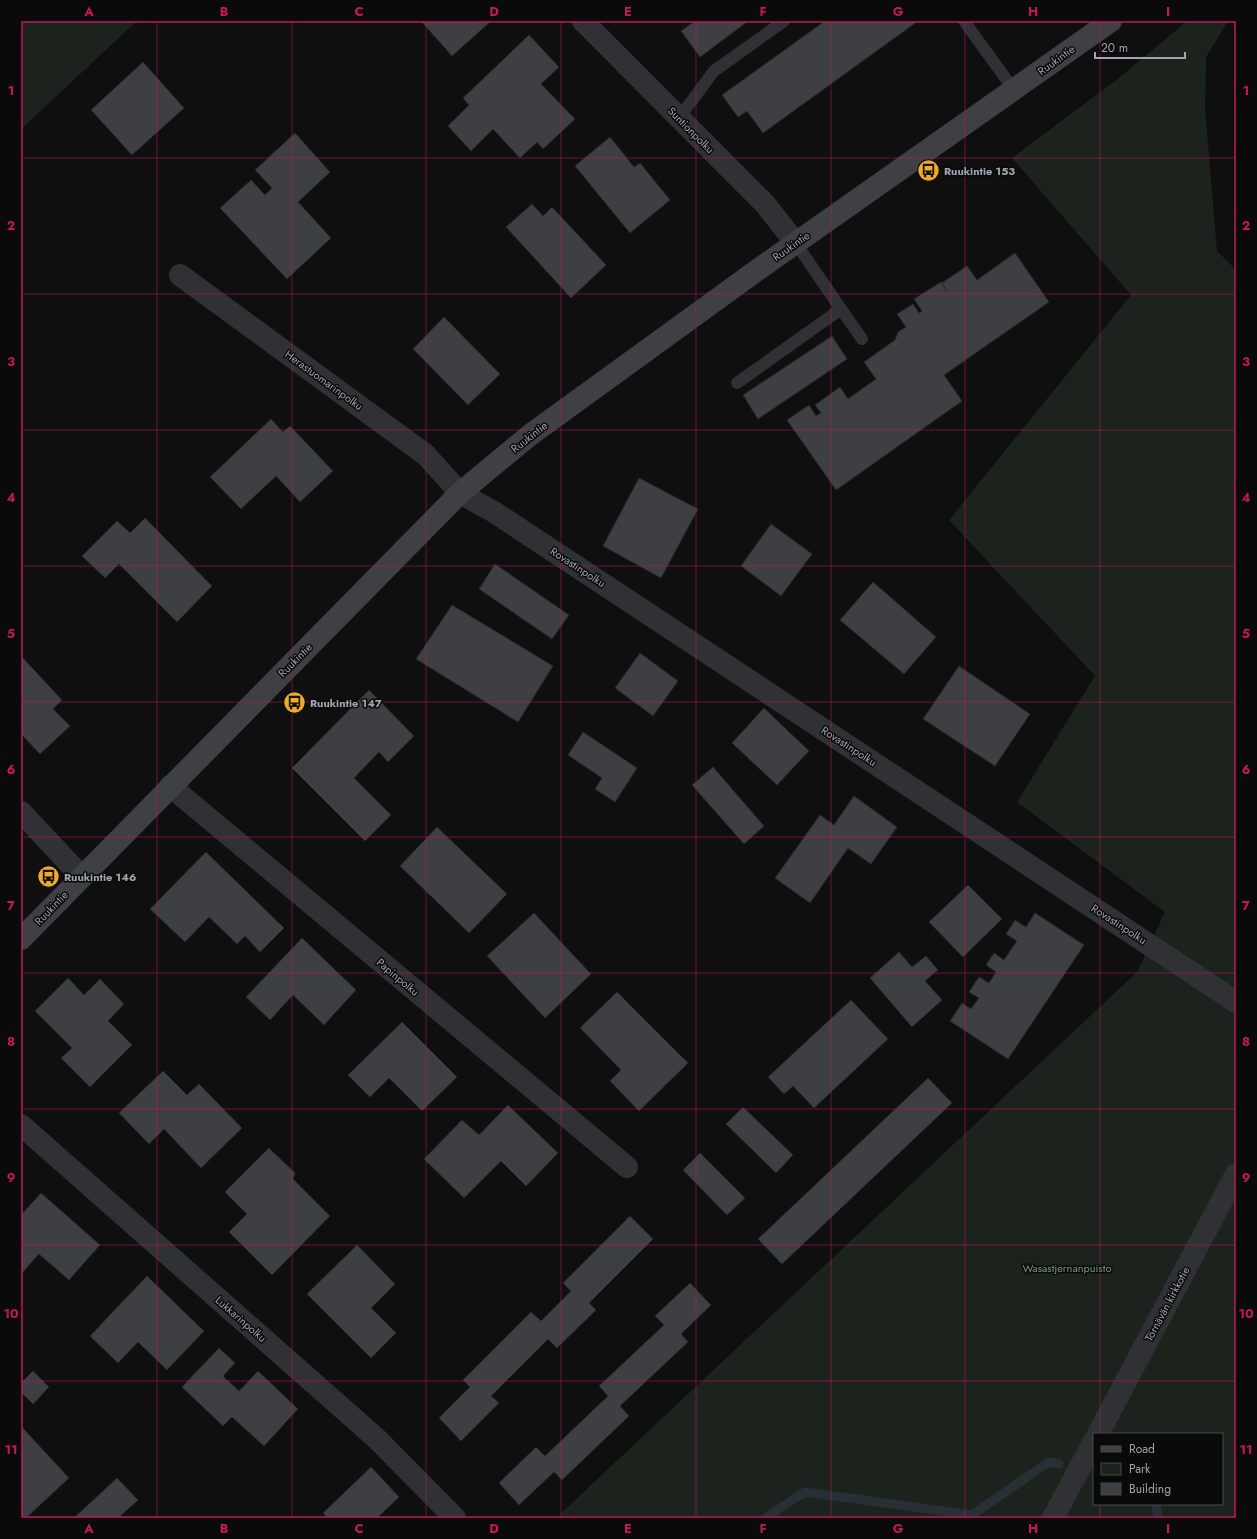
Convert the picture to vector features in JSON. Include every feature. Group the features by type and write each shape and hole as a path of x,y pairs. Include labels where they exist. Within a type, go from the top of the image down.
{"street":[{"name":"Suntionpolku","path":"583,21 765,204 795,242"},
{"name":"Ruukintie","path":"21,939 170,786 460,494 530,435 795,242 1111,21"},
{"name":"Herastuomarinpolku","path":"180,275 426,454 460,494"},
{"name":"Rovastinpolku","path":"460,494 494,512 1236,1002"},
{"name":"Papinpolku","path":"170,786 627,1166"},
{"path":"21,812 82,876"},
{"name":"Lukkarinpolku","path":"21,1126 376,1438 455,1518"},
{"name":"Törnävän kirkkotie","path":"1099,1433 1236,1174"},
{"path":"1053,1518 1093,1443"}],"lane":[{"path":"678,118 714,71 784,21"},
{"path":"964,21 1014,90"},
{"path":"795,242 862,339"},
{"path":"737,383 841,309"}],"green space":[{"path":"21,21 137,21 21,129"},
{"name":"Wasastjernanpuisto","path":"1187,21 1228,21 1206,57 1205,108 1217,251 1236,270 1236,1518 556,1518 1137,972 1165,912 1017,802 1095,676 949,520 1131,295 1012,158 1119,78"}],"building":[{"path":"421,21 491,21 452,56"},
{"path":"695,21 748,21 700,57 681,31"},
{"path":"825,21 918,21 763,133 747,111 738,117 722,95"},
{"path":"529,35 559,67 541,84 575,119 543,149 537,142 520,158 493,129 471,151 448,126 469,105 463,98"},
{"path":"143,62 184,108 132,155 91,110"},
{"path":"295,133 330,172 298,202 331,238 287,279 220,208 251,180 265,195 272,188 255,170"},
{"path":"610,137 634,167 640,163 670,200 630,233 575,166"},
{"path":"532,204 543,216 552,207 606,265 571,298 506,227"},
{"path":"1015,253 1049,302 944,375 962,401 836,490 787,420 809,405 816,416 821,413 815,405 840,387 848,399 876,379 864,362 895,340 898,332 906,327 897,314 913,304 919,313 922,311 914,299 941,282 947,291 942,283 967,266 977,280"},
{"path":"444,317 500,374 468,405 413,349"},
{"path":"832,336 847,359 758,419 743,395"},
{"path":"271,419 283,432 290,426 333,471 300,502 276,476 241,509 210,477"},
{"path":"639,478 698,509 661,578 603,546"},
{"path":"145,518 212,586 177,622 119,564 105,578 82,556 117,521 130,533"},
{"path":"771,524 812,554 781,596 741,566"},
{"path":"495,564 569,615 552,639 479,589"},
{"path":"873,582 936,637 904,674 840,620"},
{"path":"452,605 553,666 518,722 416,659"},
{"path":"640,653 678,681 653,716 615,688"},
{"path":"21,656 62,700 53,709 70,726 40,754 21,734"},
{"path":"959,666 1030,714 995,766 923,719"},
{"path":"369,690 414,736 388,762 379,752 354,778 391,815 365,841 292,768"},
{"path":"764,708 809,751 777,785 732,743"},
{"path":"583,732 637,768 615,802 595,789 602,778 568,755"},
{"path":"713,767 764,826 744,844 692,785"},
{"path":"854,796 897,827 871,864 848,848 810,903 775,878 820,815 834,825"},
{"path":"437,827 507,894 469,933 400,866"},
{"path":"206,852 284,928 260,952 245,936 237,944 209,917 185,942 150,909"},
{"path":"968,885 1002,919 963,957 929,922"},
{"path":"534,913 591,974 545,1018 487,956"},
{"path":"1035,913 1084,945 1008,1059 950,1021 962,1003 971,1009 979,998 969,992 979,977 989,983 996,972 986,965 994,953 1004,960 1017,941 1006,934 1015,920 1026,927"},
{"path":"302,938 356,990 324,1025 293,995 270,1020 246,997"},
{"path":"899,952 912,967 926,956 938,970 925,981 942,1000 912,1027 870,978"},
{"path":"68,978 84,995 100,979 124,1004 108,1021 132,1045 90,1087 61,1058 72,1048 35,1011"},
{"path":"617,992 688,1063 639,1111 610,1081 621,1070 580,1028"},
{"path":"851,1000 888,1039 814,1108 793,1086 784,1094 768,1077"},
{"path":"402,1022 457,1077 422,1111 389,1078 370,1097 348,1075"},
{"path":"163,1071 187,1095 199,1084 242,1128 201,1168 164,1129 149,1144 119,1113"},
{"path":"928,1078 952,1103 782,1264 758,1239"},
{"path":"508,1105 558,1153 526,1186 501,1161 464,1198 424,1159 462,1120 479,1135"},
{"path":"743,1107 793,1155 776,1173 726,1124"},
{"path":"269,1148 295,1173 293,1179 330,1216 272,1275 229,1232 247,1214 225,1192"},
{"path":"700,1153 745,1198 727,1215 683,1170"},
{"path":"41,1193 100,1245 69,1280 39,1254 21,1274 21,1215"},
{"path":"630,1216 653,1239 589,1303 596,1310 557,1348 548,1339 491,1396 499,1403 461,1441 439,1418 470,1387 463,1380 531,1312 541,1321 571,1291 563,1283"},
{"path":"357,1245 395,1284 371,1308 396,1333 371,1358 307,1294"},
{"path":"147,1276 204,1331 167,1370 138,1342 118,1363 90,1336"},
{"path":"690,1283 711,1305 681,1334 688,1342 620,1406 629,1416 562,1480 554,1472 519,1505 499,1483 536,1447 545,1456 608,1396 599,1386 664,1325 655,1316"},
{"path":"219,1348 235,1363 223,1376 239,1391 258,1371 298,1409 264,1446 232,1417 223,1426 182,1387"},
{"path":"33,1371 49,1387 33,1404 21,1392 21,1383"},
{"path":"21,1426 69,1478 26,1518 21,1518"},
{"path":"371,1467 399,1497 377,1518 328,1518 323,1513"},
{"path":"117,1478 138,1500 118,1518 74,1518"}],"waterway":[{"path":"765,1518 805,1492 972,1515 1049,1462 1059,1464"},
{"path":"1156,1505 1158,1518"}],"place":[{"name":"Ruukintie 153","path":"929,171"},
{"name":"Ruukintie 147","path":"295,703"},
{"name":"Ruukintie 146","path":"48,877"}]}
